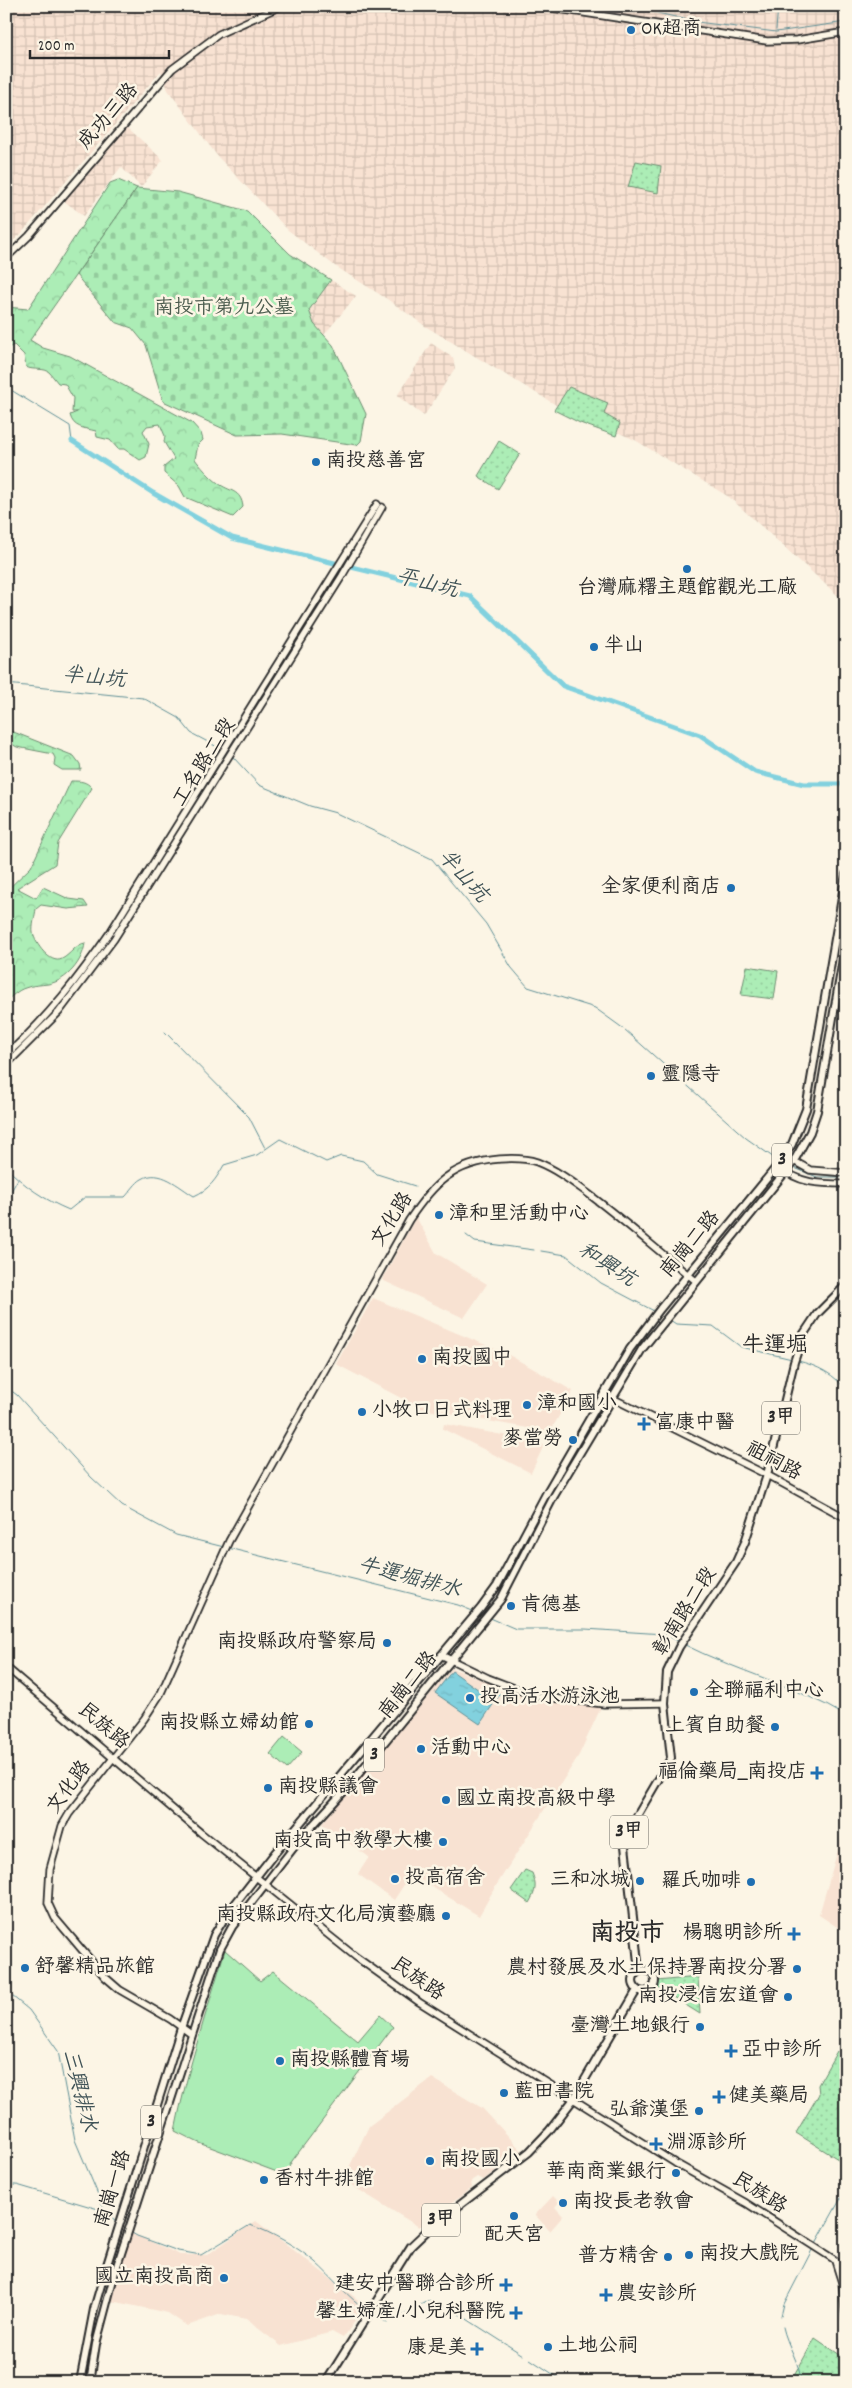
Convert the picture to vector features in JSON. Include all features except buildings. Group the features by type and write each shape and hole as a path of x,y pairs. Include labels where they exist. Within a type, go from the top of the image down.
{"main road":[{"name":"南崗二路","path":"256,1877 481,1608 497,1586 567,1458 630,1349 785,1156 806,1109 846,874"},
{"name":"南崗二路","path":"265,1885 490,1614 509,1587 554,1496 642,1348 794,1161 810,1132 817,1111 846,942"},
{"name":"彰南路二段","path":"573,2100 637,1990 633,1979 639,1971 625,1846 634,1821 671,1758 665,1703 667,1672 681,1644 736,1562 767,1475 795,1360 808,1326 846,1285"},
{"name":"南崗一路","path":"80,2382 94,2309 181,2028 214,1935 256,1877"},
{"name":"南崗一路","path":"90,2382 105,2308 191,2034 220,1949 232,1927 265,1885"},
{"name":"彰南路二段","path":"637,1990 648,1991 654,1981 650,1972 639,1971"},
{"name":"3甲","path":"326,2382 411,2246 431,2228 529,2152 573,2100"}],"street":[{"name":"成功三路","path":"6,258 29,236 172,69 219,34 281,6"},
{"path":"539,6 767,41 797,40 846,32"},
{"name":"工名路二段","path":"379,506 354,557 92,965 334,573 379,506"},
{"path":"6,1055 50,1011 79,976 92,965"},
{"path":"6,1065 59,1012 84,981 92,965"},
{"path":"785,1156 810,1170 846,1173"},
{"name":"文化路","path":"191,2034 170,2018 120,1990 106,1977 55,1918 48,1904 50,1869 62,1826 144,1719 161,1693 229,1541 409,1220 443,1179 457,1169 472,1163 511,1159 537,1162 553,1169 602,1204 696,1282"},
{"path":"778,1165 786,1172 803,1181 820,1184 846,1184"},
{"name":"祖祠路","path":"604,1394 767,1475 846,1518"},
{"path":"441,1655 450,1661 535,1696 604,1704 665,1703"},
{"name":"民族路","path":"6,1667 114,1757 178,1814 356,1957 419,2002 573,2100 675,2163 746,2203 846,2267"},
{"path":"836,2261 842,2283 846,2319"},
{"path":"842,2283 846,2275"}],"shaded area":[{"path":"6,6 846,6 846,603 729,497 635,440 556,405 425,326 335,266 288,230 218,157 168,90 161,71 20,235 6,247"},
{"path":"127,127 163,160 141,187 121,167 84,216 64,201"},
{"path":"331,280 356,296 324,335 314,324 309,310"},
{"path":"431,343 453,358 455,368 424,416 397,396"},
{"name":"南投國中","path":"416,1217 436,1253 487,1284 464,1318 382,1280"},
{"name":"南投國中","path":"373,1298 507,1354 573,1391 550,1432 422,1409 336,1364"},
{"name":"漳和國小","path":"444,1424 519,1438 544,1445 531,1473 443,1429"},
{"name":"國立南投高級中學","path":"452,1668 529,1699 602,1705 579,1755 494,1889 479,1916 411,1874 394,1900 358,1874 369,1857 322,1824"},
{"path":"846,1832 846,1933 819,1915 841,1839"},
{"name":"南投國小","path":"432,2078 482,2108 522,2151 483,2180 477,2177 471,2181 472,2188 419,2227 343,2180 369,2126"},
{"path":"553,2196 559,2202 555,2207 563,2216 550,2231 535,2215"},
{"name":"國立南投高商","path":"256,2221 366,2306 343,2338 332,2332 281,2346 246,2319 221,2314 187,2326 168,2313 111,2301 132,2233 180,2255 207,2255"}],"green space":[{"path":"636,161 661,166 658,193 628,187"},
{"path":"118,180 137,188 30,340 43,348 70,356 192,423 201,433 203,440 198,445 195,459 212,478 237,494 242,501 243,507 233,517 185,497 179,486 164,473 164,467 174,459 164,442 165,436 160,424 147,426 143,431 149,444 146,457 140,460 124,449 118,449 110,440 97,437 96,431 76,425 70,415 77,412 72,412 73,398 65,384 58,383 48,371 26,367 24,355 14,345 6,349 6,307 28,309 110,183"},
{"name":"南投市第九公墓","path":"137,188 178,192 247,211 290,254 331,280 309,310 314,324 333,345 366,414 361,441 357,445 282,434 237,435 163,401 146,345 132,328 115,322 76,275"},
{"path":"569,387 608,403 604,414 620,423 616,436 580,423 554,410"},
{"path":"499,441 520,454 498,489 478,476"},
{"path":"6,729 74,756 80,764 81,770 62,770 54,765 55,758 53,754 17,747 6,741"},
{"path":"71,781 83,782 92,788 58,843 55,864 17,888 36,898 43,887 69,899 84,901 88,907 68,909 41,905 36,909 33,933 40,947 53,959 62,959 78,946 85,943 84,950 73,969 62,979 22,989 6,1001 6,891 31,867"},
{"path":"747,966 778,971 774,999 741,995"},
{"path":"284,1737 302,1752 287,1769 270,1754"},
{"path":"525,1870 532,1873 535,1881 534,1892 529,1903 511,1890"},
{"name":"南投縣體育場","path":"225,1950 260,1981 273,1971 358,2041 380,2015 393,2027 292,2161 285,2175 197,2142 175,2131 191,2063"},
{"path":"698,1977 700,2014 657,1987 657,1981"},
{"path":"837,2051 846,2059 846,2164 796,2133 819,2094 818,2085"},
{"path":"815,2338 846,2359 846,2367 834,2382 796,2382 794,2376"}],"water":[{"name":"投高活水游泳池","path":"452,1671 482,1692 487,1685 500,1694 480,1724 435,1693"}],"waterway":[{"path":"627,6 697,22 776,32 846,22"},
{"path":"776,30 778,6"},
{"name":"平山坑","path":"6,387 70,426 72,441"},
{"name":"平山坑","path":"72,441 153,493 232,538 470,596 563,686 700,735 755,772 804,784 846,784"},
{"name":"半山坑","path":"6,684 143,698 179,718 191,733 221,749"},
{"name":"半山坑","path":"233,757 259,785 310,806 336,813 432,859 486,924 511,967 528,987 595,1008 624,1029 746,1138 777,1160"},
{"path":"165,1032 249,1117 265,1148"},
{"name":"和興坑","path":"6,1167 35,1192 69,1210 85,1197 125,1197 138,1182 149,1176 162,1177 169,1180 194,1196 212,1183 224,1165 257,1155 280,1139 326,1162 341,1156 363,1161 377,1174 415,1186"},
{"name":"半山坑","path":"792,1167 817,1177 846,1177"},
{"name":"和興坑","path":"6,1200 18,1179"},
{"name":"和興坑","path":"466,1235 475,1242 534,1250"},
{"name":"和興坑","path":"541,1251 566,1255 601,1283 654,1311"},
{"name":"和興坑","path":"670,1320 676,1324 713,1326 741,1347 792,1359"},
{"name":"和興坑","path":"798,1361 812,1365 832,1376 846,1391"},
{"name":"牛運堀排水","path":"6,1387 17,1395 91,1477 122,1506 176,1535 224,1547"},
{"name":"牛運堀排水","path":"228,1548 458,1605 475,1612"},
{"name":"牛運堀排水","path":"488,1617 516,1629 585,1629 664,1634 680,1642"},
{"name":"牛運堀排水","path":"683,1644 703,1654 806,1695 846,1716"},
{"name":"三興排水","path":"6,1991 29,2010 58,2051 75,2140 105,2211"},
{"path":"6,2185 17,2185 105,2211 117,2221"},
{"path":"816,2243 845,2191"},
{"path":"132,2233 178,2251 201,2255 250,2225 292,2245 315,2262 367,2310"},
{"path":"781,2316 784,2304 812,2250"},
{"path":"420,2305 428,2301 448,2307 523,2355"},
{"path":"394,2319 413,2309"},
{"path":"373,2313 387,2323"},
{"path":"783,2327 798,2368 801,2382"},
{"path":"530,2359 565,2382"}],"place":[{"name":"OK超商","path":"631,30"},
{"name":"南投慈善宮","path":"316,462"},
{"name":"台灣麻糬主題館觀光工廠","path":"687,569"},
{"name":"半山","path":"594,647"},
{"name":"全家便利商店","path":"731,888"},
{"name":"靈隱寺","path":"651,1076"},
{"name":"漳和里活動中心","path":"439,1215"},
{"name":"南投國中","path":"422,1359"},
{"name":"漳和國小","path":"527,1405"},
{"name":"小牧口日式料理","path":"362,1412"},
{"name":"富康中醫","path":"644,1424"},
{"name":"麥當勞","path":"573,1440"},
{"name":"肯德基","path":"511,1606"},
{"name":"南投縣政府警察局","path":"387,1643"},
{"name":"全聯福利中心","path":"694,1692"},
{"name":"投高活水游泳池","path":"470,1698"},
{"name":"南投縣立婦幼館","path":"309,1724"},
{"name":"上賓自助餐","path":"775,1727"},
{"name":"活動中心","path":"421,1749"},
{"name":"福倫藥局_南投店","path":"817,1773"},
{"name":"南投縣議會","path":"268,1788"},
{"name":"國立南投高級中學","path":"446,1800"},
{"name":"南投高中教學大樓","path":"443,1842"},
{"name":"投高宿舍","path":"395,1879"},
{"name":"三和冰城","path":"640,1881"},
{"name":"羅氏咖啡","path":"751,1882"},
{"name":"南投縣政府文化局演藝廳","path":"446,1916"},
{"name":"楊聰明診所","path":"794,1934"},
{"name":"舒馨精品旅館","path":"25,1968"},
{"name":"農村發展及水土保持署南投分署","path":"797,1969"},
{"name":"南投浸信宏道會","path":"788,1997"},
{"name":"臺灣土地銀行","path":"700,2027"},
{"name":"亞中診所","path":"731,2051"},
{"name":"南投縣體育場","path":"280,2061"},
{"name":"藍田書院","path":"504,2093"},
{"name":"健美藥局","path":"719,2097"},
{"name":"弘爺漢堡","path":"699,2111"},
{"name":"淵源診所","path":"656,2144"},
{"name":"南投國小","path":"430,2161"},
{"name":"華南商業銀行","path":"676,2173"},
{"name":"香村牛排館","path":"264,2180"},
{"name":"南投長老教會","path":"563,2203"},
{"name":"配天宮","path":"514,2216"},
{"name":"南投大戲院","path":"689,2255"},
{"name":"普方精舍","path":"668,2257"},
{"name":"國立南投高商","path":"224,2278"},
{"name":"建安中醫聯合診所","path":"506,2285"},
{"name":"農安診所","path":"606,2295"},
{"name":"馨生婦產/.小兒科醫院","path":"516,2313"},
{"name":"土地公祠","path":"548,2347"},
{"name":"康是美","path":"477,2349"}],"district":[{"name":"牛運堀","path":"775,1346"},
{"name":"南投市","path":"627,1935"}]}
